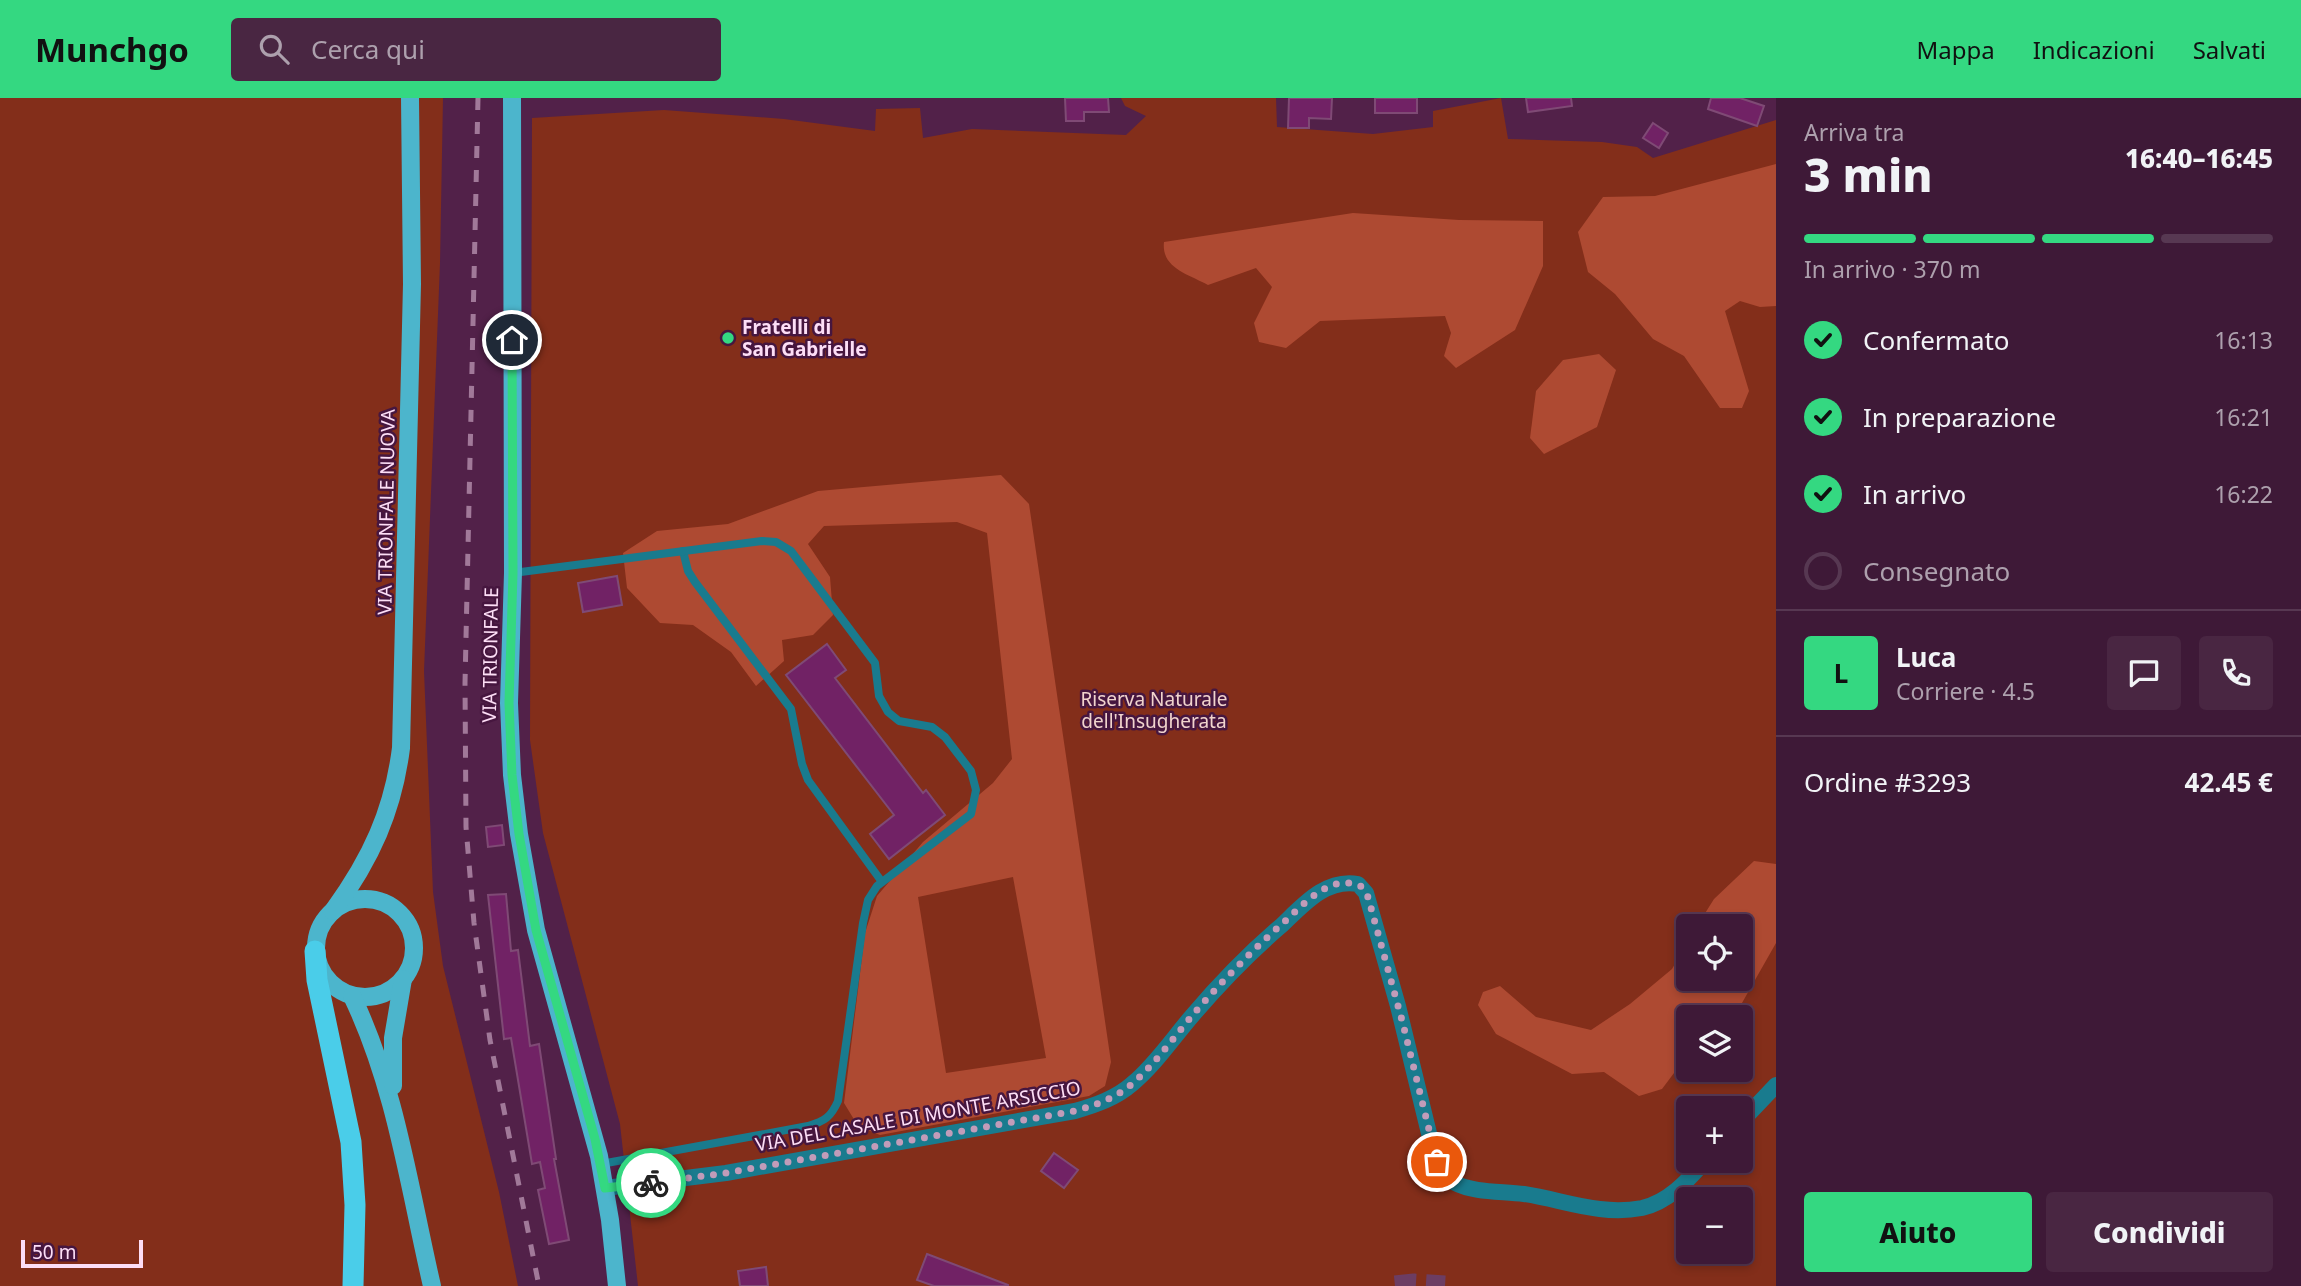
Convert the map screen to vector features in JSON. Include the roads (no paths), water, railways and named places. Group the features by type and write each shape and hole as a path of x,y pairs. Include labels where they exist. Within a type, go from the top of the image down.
{"highway":[{"path":"315,951 317,980 351,1142 355,1215 353,1286"}],"main road":[{"name":"VIA TRIONFALE NUOVA","path":"332,911 358,873 384,822 395,787 401,748 412,284 410,98"},
{"name":"VIA TRIONFALE","path":"512,98 513,573 509,723 512,775 519,834 536,930 601,1164 617,1286"},
{"path":"393,1103 393,1038 404,979 412,963 414,945 411,932 398,911 382,902 366,899 345,903 332,911 320,929 315,951 318,966 326,980 338,990 362,998 382,995 404,979"},
{"path":"352,996 372,1040 393,1103 432,1286"}],"street":[{"name":"VIA DEL CASALE DI MONTE ARSICCIO","path":"605,1188 747,1169 1075,1111 1101,1103 1138,1078 1228,974 1318,892 1345,883 1358,884 1366,893 1438,1167 1450,1181 1464,1187 1531,1195 1588,1208 1623,1210 1643,1207 1667,1197 1694,1173"},
{"path":"1753,1109 1776,1085"}],"lane":[{"path":"513,573 762,541 776,542 791,551 875,663 879,696 888,712 899,722 932,727 945,737 971,771 976,790 971,814 882,882 868,900 842,1081 832,1115 824,1122 808,1126 601,1164"},
{"path":"683,551 688,571 695,582 790,709 808,780 882,882"}],"tunnel":[{"path":"1395,1286 1445,1286"}],"railway":[{"path":"478,98 465,683 466,827 474,923 490,1040 539,1286"}],"place":[{"name":"Fratelli di San Gabrielle","path":"728,338"}],"park label":[{"name":"Riserva Naturale dell'Insugherata","path":"1154,710"}]}
